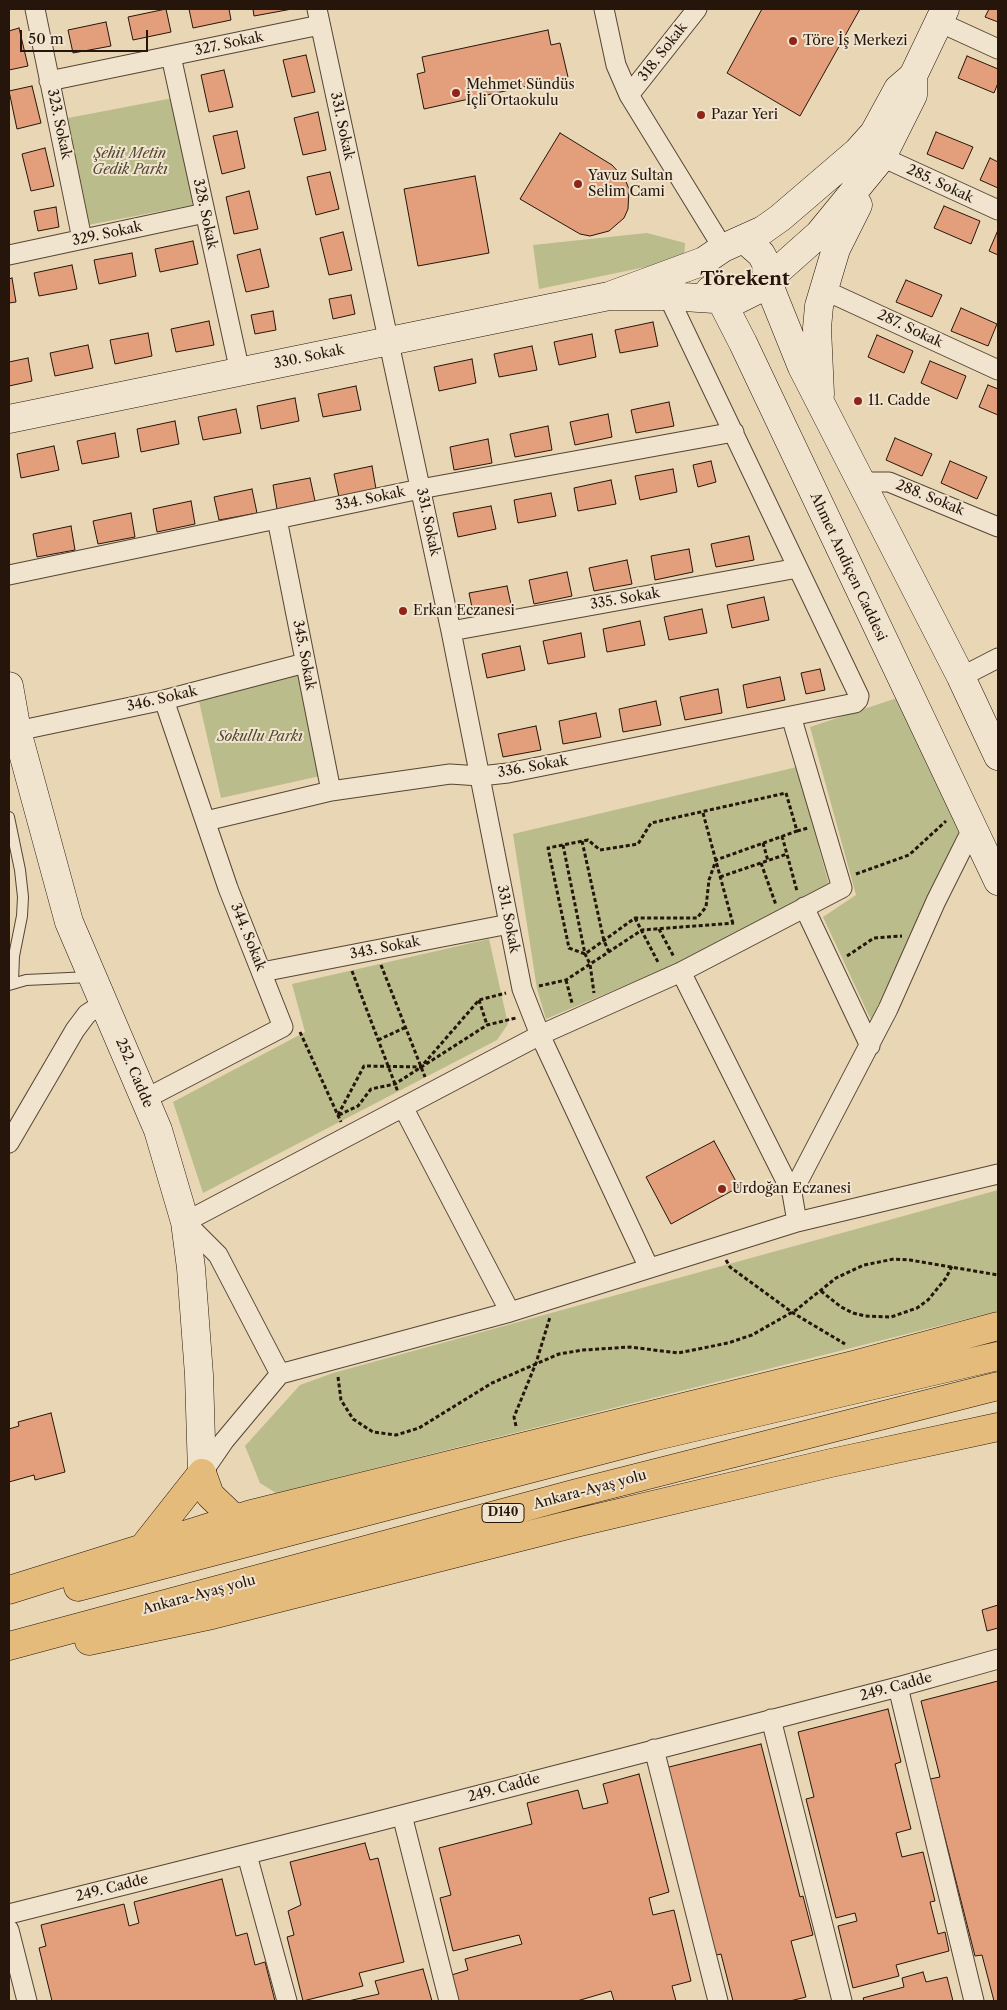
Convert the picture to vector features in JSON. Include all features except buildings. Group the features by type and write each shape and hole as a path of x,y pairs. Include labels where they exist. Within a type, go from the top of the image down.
{"highway":[{"path":"9,1590 234,1519 853,1365 998,1326"},
{"path":"9,1606 652,1437 998,1356"},
{"name":"Ankara-Ayaş yolu","path":"9,1646 576,1493 998,1386"},
{"path":"9,1651 46,1650 175,1623 614,1514 821,1465 998,1428"},
{"path":"202,1473 210,1495 234,1519"},
{"path":"142,1549 202,1473"}],"main road":[{"path":"882,157 819,234 748,295 739,299 721,300 707,286 704,276 724,250 788,212 852,157 874,133 898,89 913,76 942,15"},
{"path":"820,400 817,328 822,289 836,249 913,95 913,76"},
{"path":"724,250 761,254 766,263 767,280 802,367 960,677 998,756"},
{"name":"330. Sokak","path":"9,419 608,296 724,250"},
{"name":"330. Sokak","path":"608,296 668,296 721,300"},
{"name":"Ahmet Andiçen Caddesi","path":"721,300 998,881"},
{"name":"252. Cadde","path":"9,686 17,731 67,914 91,977 158,1130 185,1222 192,1268 199,1376 202,1473"}],"street":[{"name":"323. Sokak","path":"35,9 82,239"},
{"path":"604,9 616,65 629,95 724,250"},
{"name":"318. Sokak","path":"629,95 697,9"},
{"path":"942,15 998,49"},
{"name":"327. Sokak","path":"50,81 171,56 319,17"},
{"name":"331. Sokak","path":"319,17 451,630 522,989 540,1035 649,1268"},
{"name":"328. Sokak","path":"171,56 240,372"},
{"name":"285. Sokak","path":"882,157 998,210"},
{"name":"329. Sokak","path":"9,255 205,213"},
{"name":"287. Sokak","path":"822,289 998,370"},
{"path":"668,296 798,568"},
{"name":"334. Sokak","path":"9,575 420,489 734,432"},
{"name":"288. Sokak","path":"859,482 889,482 998,527"},
{"name":"345. Sokak","path":"277,519 331,791"},
{"name":"335. Sokak","path":"451,630 798,568"},
{"name":"336. Sokak","path":"206,821 331,791 450,774 480,776 508,773 855,703 859,696 798,568"},
{"path":"960,677 998,658"},
{"name":"346. Sokak","path":"17,731 164,700 305,662"},
{"name":"344. Sokak","path":"146,1099 283,1027 228,888 164,700"},
{"path":"280,1374 218,1255 185,1222 540,1035 674,975 801,902 842,888 791,716"},
{"path":"792,1193 870,1046 921,935 968,817"},
{"path":"801,902 870,1046"},
{"name":"343. Sokak","path":"262,972 508,924"},
{"path":"674,975 792,1193 797,1222"},
{"path":"9,1143 75,1030 87,1014 104,1003"},
{"path":"403,1107 510,1312"},
{"path":"202,1473 224,1441 280,1374 510,1312 797,1222 998,1174"},
{"name":"249. Cadde","path":"9,1914 402,1815 898,1687 998,1659"},
{"path":"898,1687 974,2001"},
{"path":"771,1719 842,2001"},
{"path":"654,1749 718,2001"},
{"path":"402,1815 449,2001"},
{"path":"247,1854 287,2001"},
{"path":"9,1930 27,2001"}],"lane":[{"path":"9,817 20,870 23,897 22,916 11,983 91,977"}],"path":[{"path":"585,954 569,948 548,848 588,840 600,850 638,844 651,823 703,813 786,793 797,831 716,860"},
{"path":"703,813 733,924"},
{"path":"839,880 909,855 968,817"},
{"path":"782,836 801,902"},
{"path":"582,841 604,941 609,952"},
{"path":"762,843 768,861"},
{"path":"563,845 585,954 590,964 595,997"},
{"path":"720,877 787,854"},
{"path":"585,954 636,918 697,918 706,907 709,880 716,860"},
{"path":"761,863 776,906"},
{"path":"767,909 784,903"},
{"path":"636,918 642,930 674,975"},
{"path":"421,1067 479,1000 566,980 642,930 733,924 741,920"},
{"path":"659,929 674,975"},
{"path":"832,966 874,938 921,935"},
{"path":"375,950 431,1092"},
{"path":"346,956 403,1107"},
{"path":"566,980 576,1019"},
{"path":"479,1000 487,1025"},
{"path":"338,1115 358,1106 371,1089 395,1084 487,1025 532,1014"},
{"path":"297,1025 348,1136"},
{"path":"378,1040 406,1028"},
{"path":"338,1115 364,1066 421,1067"},
{"path":"719,1246 730,1267 793,1313 847,1344 853,1365"},
{"path":"344,1357 339,1373 338,1389 346,1410 362,1427 384,1435 408,1433 470,1395 559,1354 606,1348 646,1348 678,1353 703,1349 752,1334 793,1313 836,1278 849,1271 878,1261 910,1260 998,1275"},
{"path":"821,1291 836,1304 853,1313 865,1316 891,1317 904,1313 928,1300 946,1278 952,1266"},
{"path":"519,1447 514,1417 536,1363 556,1298"}],"green space":[{"name":"Şehit Metin Gedik Parkı","path":"173,98 193,205 88,225 68,118"},
{"path":"647,233 685,243 684,261 660,264 539,289 533,245"},
{"name":"Sokullu Parkı","path":"299,673 320,776 221,798 198,697"},
{"path":"897,698 959,831 871,1020 823,917 856,895 810,727"},
{"path":"797,767 829,885 669,967 546,1019 537,989 513,834"},
{"path":"489,939 508,1024 497,1040 203,1193 173,1102 305,1032 292,984"},
{"path":"998,1190 998,1311 276,1493 260,1483 245,1446 300,1385 333,1373"}],"place":[{"name":"Töre İş Merkezi","path":"793,41"},
{"name":"Mehmet Sündüs İçli Ortaokulu","path":"456,93"},
{"name":"Pazar Yeri","path":"701,115"},
{"name":"Yavuz Sultan Selim Cami","path":"578,184"},
{"name":"11. Cadde","path":"858,401"},
{"name":"Erkan Eczanesi","path":"403,611"},
{"name":"Urdoğan Eczanesi","path":"722,1189"}],"district":[{"name":"Törekent","path":"745,280"}]}
